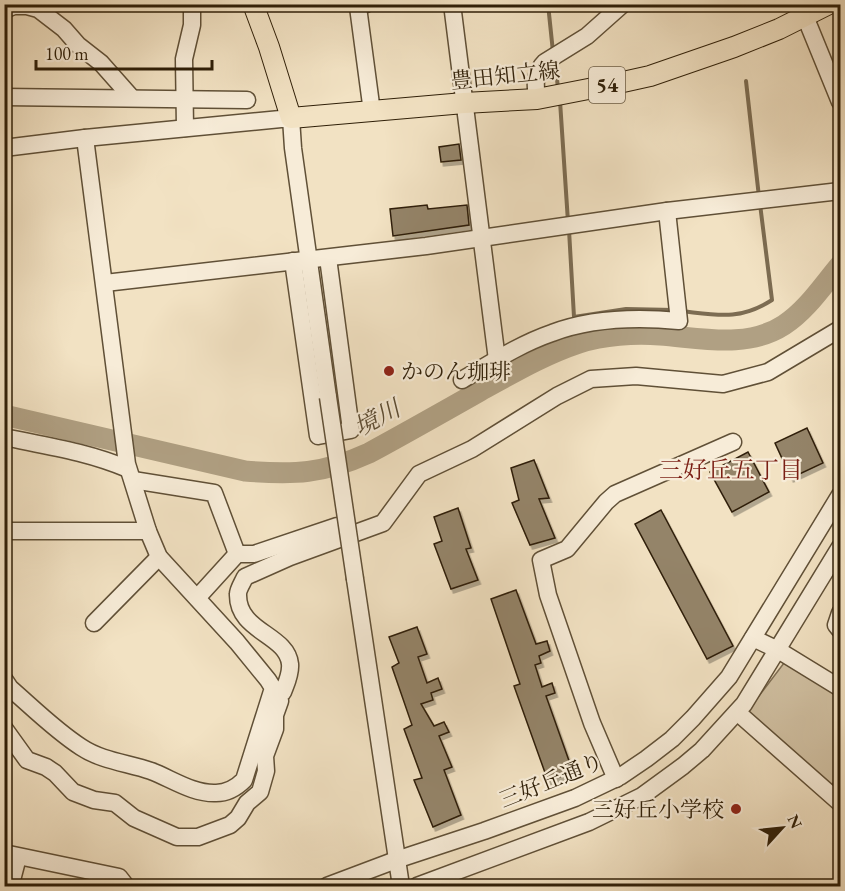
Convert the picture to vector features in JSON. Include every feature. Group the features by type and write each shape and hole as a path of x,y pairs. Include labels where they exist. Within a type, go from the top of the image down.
{"main road":[{"path":"253,4 291,118"},
{"name":"豊田知立線","path":"291,118 537,99 651,76 734,47 803,10 829,4"}],"street":[{"path":"185,128 184,59 192,25 192,4"},
{"path":"366,4 358,7 372,112"},
{"path":"452,4 497,360"},
{"path":"537,99 535,82 540,67 587,36 623,4"},
{"path":"4,10 14,6 38,9 101,63 132,98"},
{"path":"803,10 840,102"},
{"path":"4,97 247,100"},
{"path":"4,148 291,118 318,436 351,430 328,258"},
{"path":"85,138 129,471 148,531 159,557 278,690"},
{"path":"105,283 426,246 667,211 840,191"},
{"path":"462,380 550,333 586,324 631,319 679,321 667,211"},
{"path":"302,261 328,397 401,886"},
{"path":"4,679 10,688 81,747 96,755 151,771 207,793 226,792 244,780 278,690 290,674 288,656 282,648 250,623 242,612 238,594 245,576 290,556 383,523 419,474 472,449 557,396 591,379 636,376 723,384 768,372 840,329"},
{"path":"4,437 67,449 98,458 129,471 214,493 237,554"},
{"path":"616,778 592,723 548,596 541,560 567,549 615,494 733,442"},
{"name":"三好丘通り","path":"327,886 594,790 616,778 672,739 706,705 729,677 840,495"},
{"path":"197,597 237,554 254,554 337,526"},
{"path":"4,531 148,531"},
{"path":"417,886 589,822 642,796 702,750 737,712 756,687 840,547"},
{"path":"94,623 159,557"},
{"path":"840,614 836,625 840,630"},
{"path":"753,638 778,650 840,688"},
{"path":"4,728 27,760 45,766 73,792 94,800 115,802 134,818 177,837 198,837 230,825 238,818 247,803 260,792 266,771 265,756 275,729 278,690"},
{"path":"737,712 840,803"},
{"path":"4,885 12,880 11,855 119,877 126,886"}],"shaded area":[{"path":"784,663 840,697 840,772 829,790 743,717"}],"building":[{"path":"459,144 461,160 441,162 439,147"},
{"path":"427,205 428,209 467,205 469,225 393,236 390,209"},
{"path":"807,428 823,463 791,478 775,443"},
{"path":"748,452 769,492 732,512 710,472"},
{"path":"534,460 549,498 539,499 555,538 530,545 512,503 519,500 511,468"},
{"path":"458,508 471,548 466,549 478,580 451,589 434,544 442,541 434,517"},
{"path":"661,510 733,646 707,659 635,524"},
{"path":"516,590 536,644 547,641 550,651 539,656 541,663 535,665 542,687 552,683 555,693 546,696 573,772 548,781 514,686 520,684 491,599"},
{"path":"417,627 427,654 418,657 427,683 438,678 442,689 431,693 433,700 421,704 434,726 444,722 449,732 439,736 452,767 444,770 461,815 433,827 414,780 422,778 404,729 412,725 392,667 399,663 389,637"}],"waterway":[{"path":"548,4 553,52"},
{"path":"555,62 558,88"},
{"path":"746,81 759,197"},
{"path":"560,101 568,222"},
{"path":"681,311 717,315 738,314 760,307 772,300 760,204"},
{"path":"569,230 574,317 626,309 674,310"},
{"name":"境川","path":"4,415 245,471 294,473 322,469 369,453 528,365 579,343 609,336 630,335 740,340 770,332 784,325 800,312 840,265"}],"place":[{"name":"かのん珈琲","path":"389,371"},
{"name":"三好丘小学校","path":"736,809"}],"district":[{"name":"三好丘五丁目","path":"731,470"}]}
